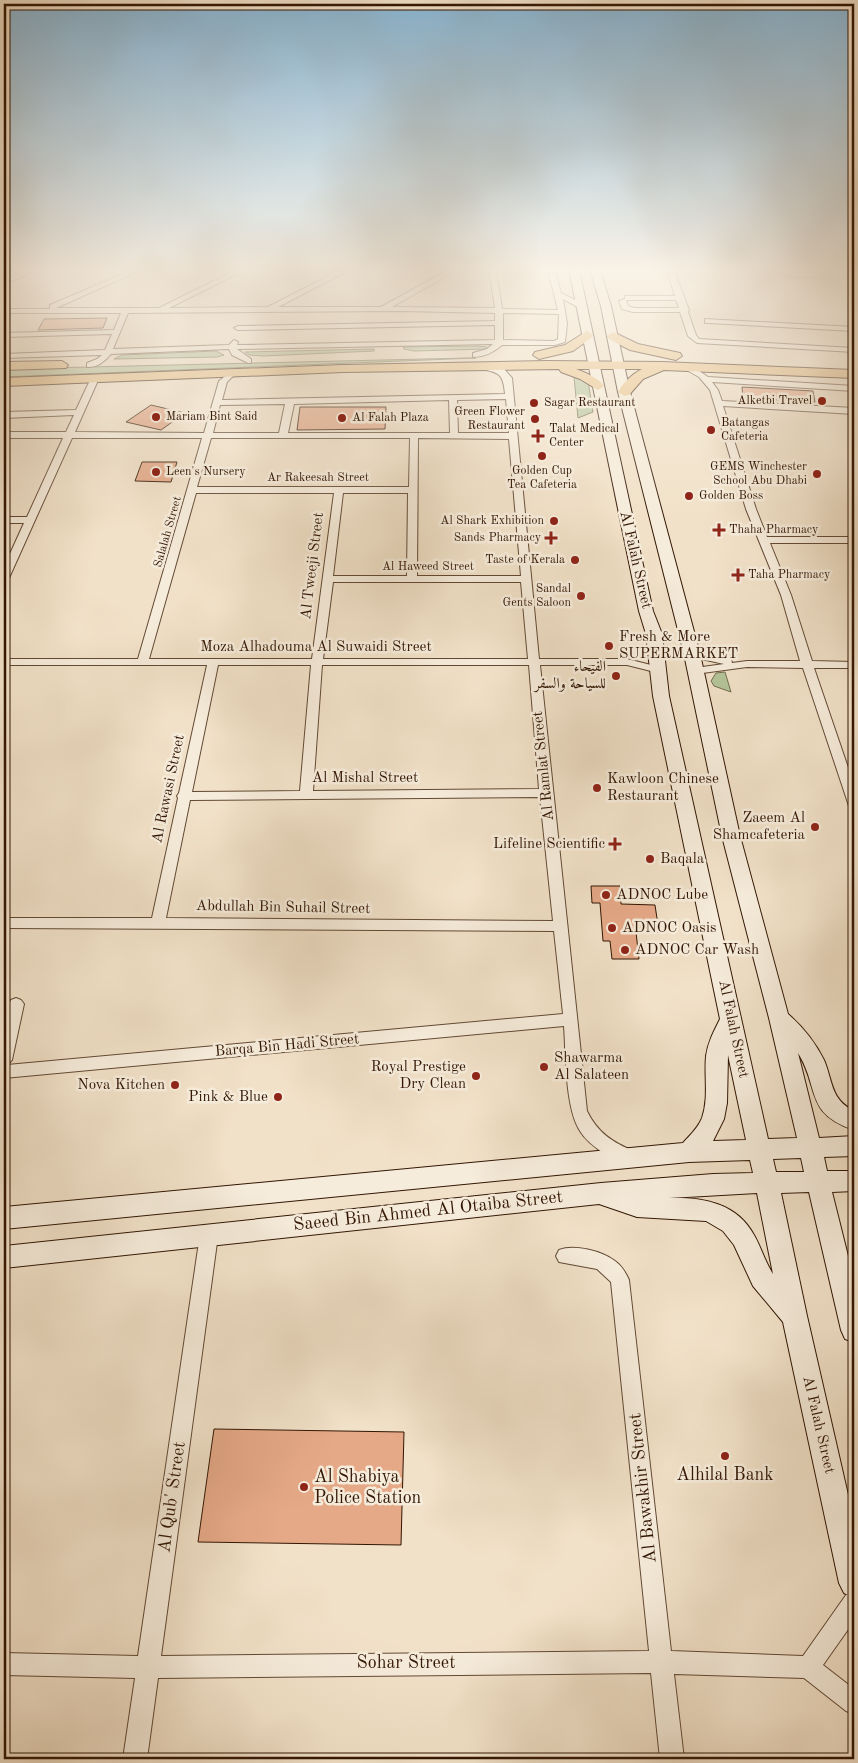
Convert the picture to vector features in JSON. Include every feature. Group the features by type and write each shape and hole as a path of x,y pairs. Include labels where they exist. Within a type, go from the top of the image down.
{"main road":[{"path":"543,360 560,352"},
{"name":"Al Falah Street","path":"591,352 658,662 661,696 794,1316 854,1582"},
{"name":"Al Falah Street","path":"616,352 624,392 692,654 731,836 779,1018 854,1323"},
{"path":"649,352 686,366 854,374"},
{"path":"4,382 477,360"},
{"path":"4,366 248,361 477,360 854,363"},
{"path":"543,360 576,372 598,386"},
{"path":"624,392 628,384 641,374 675,361"},
{"path":"779,1018 796,1034 808,1052 827,1102 838,1112 854,1121"},
{"path":"688,1152 705,1136 714,1117 718,1099 716,1050 721,1034 731,1019"},
{"name":"Saeed Bin Ahmed Al Otaiba Street","path":"4,1218 688,1152 810,1146 854,1146"},
{"name":"Saeed Bin Ahmed Al Otaiba Street","path":"4,1257 601,1193 713,1184 854,1181"},
{"path":"601,1193 630,1206 651,1208 693,1207 710,1211 725,1218 739,1231 771,1291 794,1316"}],"street":[{"path":"4,356 123,352"},
{"path":"234,352 248,361"},
{"path":"477,360 488,352"},
{"path":"90,365 108,353"},
{"name":"Al Ramlat Street","path":"477,360 506,375 511,396 513,436 546,793 571,1019 579,1111 586,1127 599,1141 615,1152 635,1158"},
{"path":"686,366 707,380 714,390 762,540 786,595 807,664 854,802"},
{"path":"210,373 223,381 233,372"},
{"path":"4,578 95,378"},
{"path":"707,380 854,388"},
{"name":"Salalah Street","path":"143,661 223,381"},
{"path":"217,403 511,396"},
{"path":"452,397 454,435"},
{"path":"283,436 290,401"},
{"path":"717,403 854,411"},
{"path":"4,415 79,412"},
{"path":"4,435 513,436"},
{"path":"412,579 414,435"},
{"name":"Ar Rakeesah Street","path":"193,490 412,490"},
{"name":"Al Tweeji Street","path":"306,795 317,663 338,490"},
{"path":"4,520 31,520"},
{"path":"762,540 854,540"},
{"name":"Al Haweed Street","path":"328,579 527,579"},
{"path":"692,654 747,664"},
{"name":"Moza Alhadouma Al Suwaidi Street","path":"4,662 658,662"},
{"name":"Al Rawasi Street","path":"158,922 183,796 213,662"},
{"name":"Moza Alhadouma Al Suwaidi Street","path":"627,662 658,662"},
{"path":"695,671 747,664 854,665"},
{"name":"Al Mishal Street","path":"183,796 546,793"},
{"name":"Abdullah Bin Suhail Street","path":"4,923 158,922 382,927 561,926"},
{"path":"4,1060 16,1004"},
{"name":"Barqa Bin Hadi Street","path":"4,1072 571,1019"},
{"name":"Al Qub' Street","path":"135,1759 209,1236"},
{"name":"Al Bawakhir Street","path":"565,1256 604,1262 616,1272 620,1280 672,1759"},
{"path":"854,1603 808,1667 854,1703"},
{"name":"Sohar Street","path":"4,1664 148,1666 661,1662 808,1667"}],"green space":[{"path":"219,352 224,355 217,357 114,359 122,355"},
{"path":"245,352 346,352 264,356 249,355"},
{"path":"476,358 4,377 4,369"},
{"path":"574,377 588,381 593,412 578,418"},
{"path":"725,672 731,692 714,686 711,681 716,673"}],"building":[{"path":"742,387 813,391 815,402 743,398"},
{"name":"Mariam Bint Said","path":"151,405 185,413 161,430 126,422"},
{"name":"Al Falah Plaza","path":"300,407 386,407 385,429 297,430"},
{"name":"Leen's Nursery","path":"142,462 177,462 171,482 135,481"},
{"path":"591,886 620,886 621,904 655,905 659,932 636,932 639,959 612,959 610,941 603,941 600,903 592,903"},
{"name":"Al Shabiya Police Station","path":"214,1429 404,1432 401,1545 198,1542"}],"place":[{"name":"Alketbi Travel","path":"822,401"},
{"name":"Sagar Restaurant","path":"534,403"},
{"name":"Mariam Bint Said","path":"156,417"},
{"name":"Al Falah Plaza","path":"342,418"},
{"name":"Green Flower Restaurant","path":"535,419"},
{"name":"Batangas Cafeteria","path":"711,430"},
{"name":"Talat Medical Center","path":"538,436"},
{"name":"Golden Cup Tea Cafeteria","path":"542,456"},
{"name":"Leen's Nursery","path":"156,472"},
{"name":"GEMS Winchester School Abu Dhabi","path":"817,474"},
{"name":"Golden Boss","path":"689,496"},
{"name":"Al Shark Exhibition","path":"554,521"},
{"name":"Thaha Pharmacy","path":"719,530"},
{"name":"Sands Pharmacy","path":"551,538"},
{"name":"Taste of Kerala","path":"575,560"},
{"name":"Taha Pharmacy","path":"738,575"},
{"name":"Sandal Gents Saloon","path":"581,596"},
{"name":"Fresh & More SUPERMARKET","path":"609,646"},
{"name":"الفيحاء للسياحة والسفر","path":"616,676"},
{"name":"Kawloon Chinese Restaurant","path":"597,788"},
{"name":"Zaeem Al Shamcafeteria","path":"815,827"},
{"name":"Lifeline Scientific","path":"615,844"},
{"name":"Baqala","path":"650,859"},
{"name":"ADNOC Lube","path":"606,895"},
{"name":"ADNOC Oasis","path":"612,928"},
{"name":"ADNOC Car Wash","path":"625,950"},
{"name":"Shawarma Al Salateen","path":"544,1067"},
{"name":"Royal Prestige Dry Clean","path":"476,1076"},
{"name":"Nova Kitchen","path":"175,1085"},
{"name":"Pink & Blue","path":"278,1097"},
{"name":"Alhilal Bank","path":"725,1456"},
{"name":"Al Shabiya Police Station","path":"304,1487"}]}
